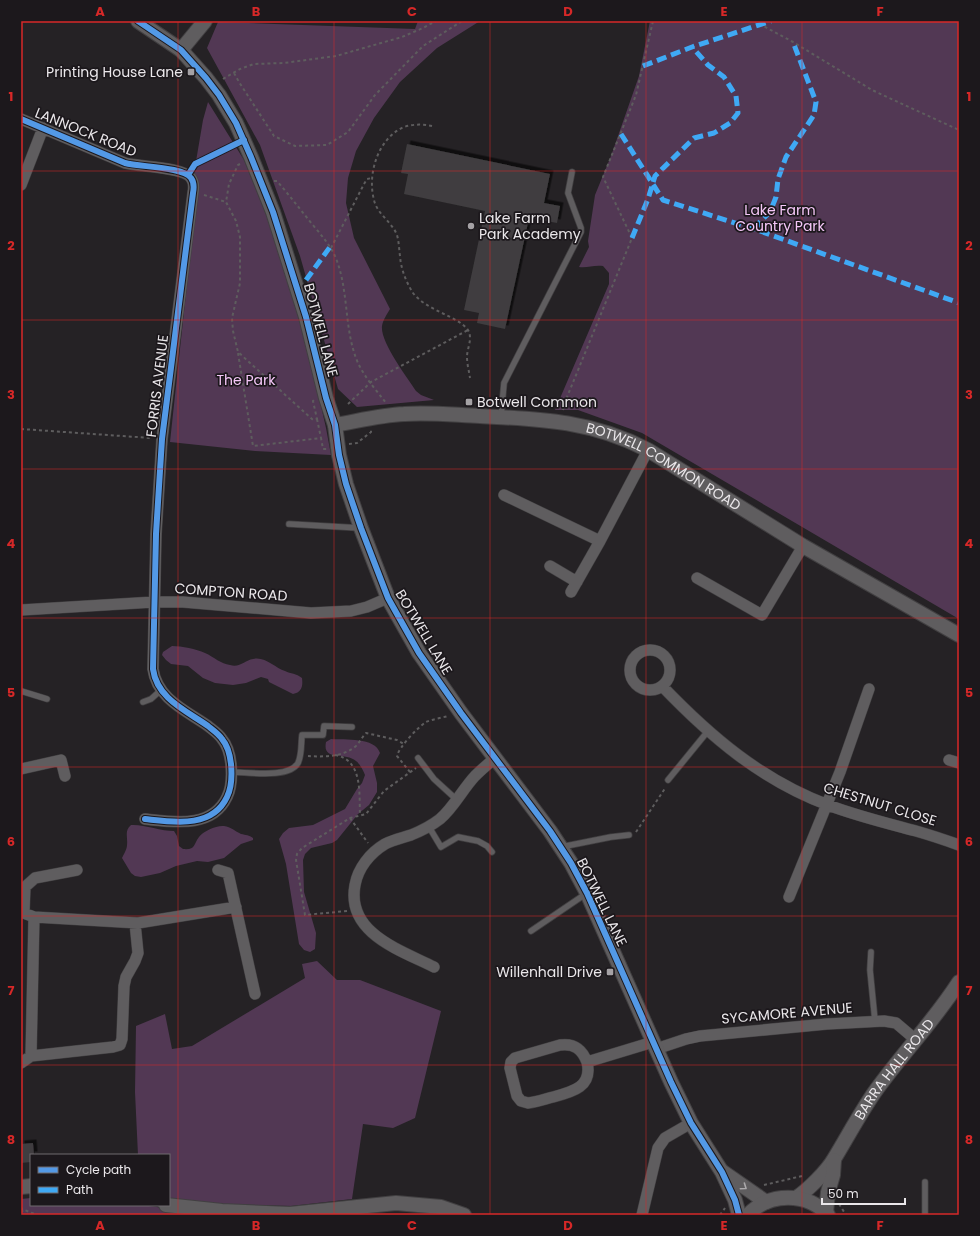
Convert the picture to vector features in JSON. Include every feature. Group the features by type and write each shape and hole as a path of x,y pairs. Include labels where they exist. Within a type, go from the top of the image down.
{"street":[{"name":"BOTWELL LANE","path":"138,21 181,50 211,85 236,123 252,157 277,224 306,317 326,398 335,425 346,484 388,598 419,653 461,713 561,847 571,863 587,893 691,1123 722,1172 740,1215"},
{"path":"181,50 205,21"},
{"name":"LANNOCK ROAD","path":"21,119 125,163 175,170 188,175"},
{"path":"21,185 43,128"},
{"name":"FORRIS AVENUE","path":"161,690 155,679 153,669 156,534 162,439 193,193 193,182 188,175"},
{"name":"BOTWELL COMMON ROAD","path":"335,425 395,415 421,413 560,422 584,426 609,433 626,439 648,450 803,546 959,635"},
{"path":"571,592 648,450"},
{"path":"504,495 600,541"},
{"path":"697,578 762,615 803,546"},
{"path":"550,566 577,582"},
{"name":"COMPTON ROAD","path":"21,610 154,602 198,603 310,613 332,613 358,610 388,598"},
{"name":"CHESTNUT CLOSE","path":"662,686 708,731 751,765 792,788 826,805 959,844"},
{"path":"789,897 840,772 870,689"},
{"path":"145,820 184,822 200,820 219,809 226,799 231,784 232,772 228,752 221,737 175,703 161,690"},
{"path":"434,967 378,938 364,924 356,910 354,896 357,875 364,863 386,844 429,826 441,818 457,800 474,776 495,758"},
{"path":"21,769 61,760 65,776"},
{"path":"31,1056 25,887 35,878 77,870"},
{"path":"218,870 228,873 255,994"},
{"path":"26,914 135,923 236,907"},
{"path":"21,1063 31,1056 120,1045 122,1039 124,986 126,978 136,961 138,953 135,923"},
{"name":"BARRA HALL ROAD","path":"796,1198 804,1192 834,1160 858,1116 893,1067 937,1014 959,982"},
{"name":"SYCAMORE AVENUE","path":"587,1062 700,1036 875,1021 896,1023 916,1040"},
{"path":"567,1044 573,1045 580,1050 587,1062 588,1071 586,1078 581,1086 574,1091 528,1103 523,1102 518,1098 510,1068 511,1062 515,1058 567,1044"},
{"path":"642,1215 658,1148 665,1138 691,1123"},
{"name":"BARRA HALL ROAD","path":"827,1214 828,1192 833,1175 834,1160"},
{"name":"BOTWELL LANE","path":"722,1172 766,1202"},
{"path":"748,1215 754,1209 766,1202 779,1198 796,1198 815,1204 827,1214"},
{"path":"170,1205 222,1211 290,1214 396,1203 441,1207 464,1215"}],"lane":[{"path":"501,418 504,383 581,232 581,228 568,193 572,172"},
{"path":"289,524 361,528"},
{"path":"143,702 151,699 161,690"},
{"path":"21,691 47,699"},
{"path":"232,772 284,772 296,766 300,756 302,735 323,735 324,726 352,727"},
{"path":"668,780 708,731"},
{"path":"418,758 434,779 457,800"},
{"path":"429,826 441,847 458,838 478,841 487,846 492,852"},
{"path":"561,847 611,836 629,835"},
{"path":"531,931 587,893"},
{"path":"871,952 870,970 875,1021"},
{"path":"925,1182 926,1215"}],"path":[{"path":"211,85 234,72 254,64 284,63 336,56 402,37 436,21"},
{"path":"234,72 274,136 296,146 328,145 348,132 375,95 423,46 462,21"},
{"path":"560,422 565,402 632,238 603,178 636,95 653,21"},
{"path":"754,21 793,42 872,90 959,130"},
{"path":"432,126 413,125 404,127 388,139 381,148 372,178 374,200 377,208 396,232 401,264 411,289 427,306 454,320 468,330 470,340 467,359 470,378"},
{"path":"252,157 238,165 230,184 226,202 236,221 240,237 240,283 232,318 253,446 321,438"},
{"path":"331,248 364,184 367,179 372,178"},
{"path":"260,179 277,181 331,248 340,268 354,351 362,370 395,415"},
{"path":"193,193 206,195 226,202"},
{"path":"348,404 371,382 468,330"},
{"path":"238,352 313,420 317,419"},
{"path":"326,398 313,401 323,449 356,443 371,432 369,419"},
{"path":"21,429 162,439"},
{"path":"410,772 397,756 404,744 417,729 426,722 461,713"},
{"path":"300,756 320,757 334,755 350,750 356,746 366,733 397,740 404,744"},
{"path":"334,755 346,759 355,768 358,776 360,815"},
{"path":"356,910 305,915 296,860 297,854 302,848 350,818 367,812 384,791 422,764"},
{"path":"629,835 634,835 667,785 668,780"},
{"path":"350,818 375,852"},
{"path":"22,1208 23,1215"},
{"path":"22,1208 37,1215"}],"green space":[{"path":"418,21 480,21 437,48 400,82 374,118 356,151 348,178 346,203 354,238 390,309 382,326 385,341 416,391 421,395 434,400 357,407 338,389 300,256 260,145 207,48 218,22 415,29"},
{"name":"Lake Farm Country Park","path":"650,21 959,21 959,619 642,433 578,410 555,410 609,284 609,273 603,266 579,267 589,247 588,241 595,195 611,156 639,76"},
{"name":"The Park","path":"208,102 244,160 277,242 311,362 331,455 255,451 170,442 198,181 194,173 203,120"},
{"path":"172,646 197,650 224,663 234,666 253,659 262,659 281,670 300,676 302,678 302,686 298,692 293,694 269,682 268,679 261,677 246,683 233,685 215,683 203,678 188,666 171,664 166,660 162,655 163,652"},
{"path":"331,739 359,740 372,744 377,748 380,753 373,766 377,783 377,792 369,805 358,814 337,840 332,843 311,848 305,854 303,860 304,892 316,933 315,949 310,952 304,950 299,944 286,864 279,839 289,828 313,825 345,809 362,783 365,775 357,762 351,758 327,752 326,742"},
{"path":"131,825 174,831 177,836 179,846 183,849 192,848 199,837 204,833 214,827 221,826 229,827 241,834 250,836 253,840 241,844 224,858 208,862 197,861 176,866 160,873 141,877 135,876 131,873 122,858 127,847 127,832"},
{"path":"317,961 337,980 360,980 441,1011 415,1118 393,1128 363,1124 352,1199 291,1206 218,1204 170,1198 170,1154 138,1154 135,1092 136,1026 165,1014 172,1049 192,1046 305,978 302,964"},
{"path":"30,1198 30,1206 149,1206 219,1215 21,1215 21,1199"}],"building":[{"path":"407,144 550,174 544,203 560,206 557,223 529,218 505,329 477,323 479,313 464,310 485,211 404,194 408,174 401,173"},
{"path":"33,1143 34,1154 30,1154 30,1162 21,1163 21,1144"}],"marked path":[{"path":"643,66 692,47 771,21"},
{"path":"755,230 759,223 770,212 776,197 778,179 786,157 814,115 816,102 793,42"},
{"path":"632,238 648,199 655,176 694,138 714,133 730,123 738,113 736,96 724,77 708,65 692,47"},
{"path":"621,134 663,200 760,231 959,303"},
{"path":"306,280 330,247"}],"cycle path":[{"path":"138,21 181,50 219,95 236,123 273,212 306,317 326,398 335,425 339,455 346,484 388,598 419,653 461,713 550,831 571,863 587,893 671,1082 691,1123 722,1172 735,1200 739,1215"},
{"path":"21,119 125,163 171,169 187,174 191,178 194,187 162,439 156,534 153,669 160,688 167,696 182,709 208,726 219,735 224,742 230,757 231,781 229,793 220,807 212,814 202,819 179,822 145,819"},
{"path":"188,175 195,164 244,140"}],"place":[{"name":"Printing House Lane","path":"191,72"},
{"name":"Lake Farm Park Academy","path":"471,226"},
{"name":"Botwell Common","path":"469,402"},
{"name":"Willenhall Drive","path":"610,972"}]}
